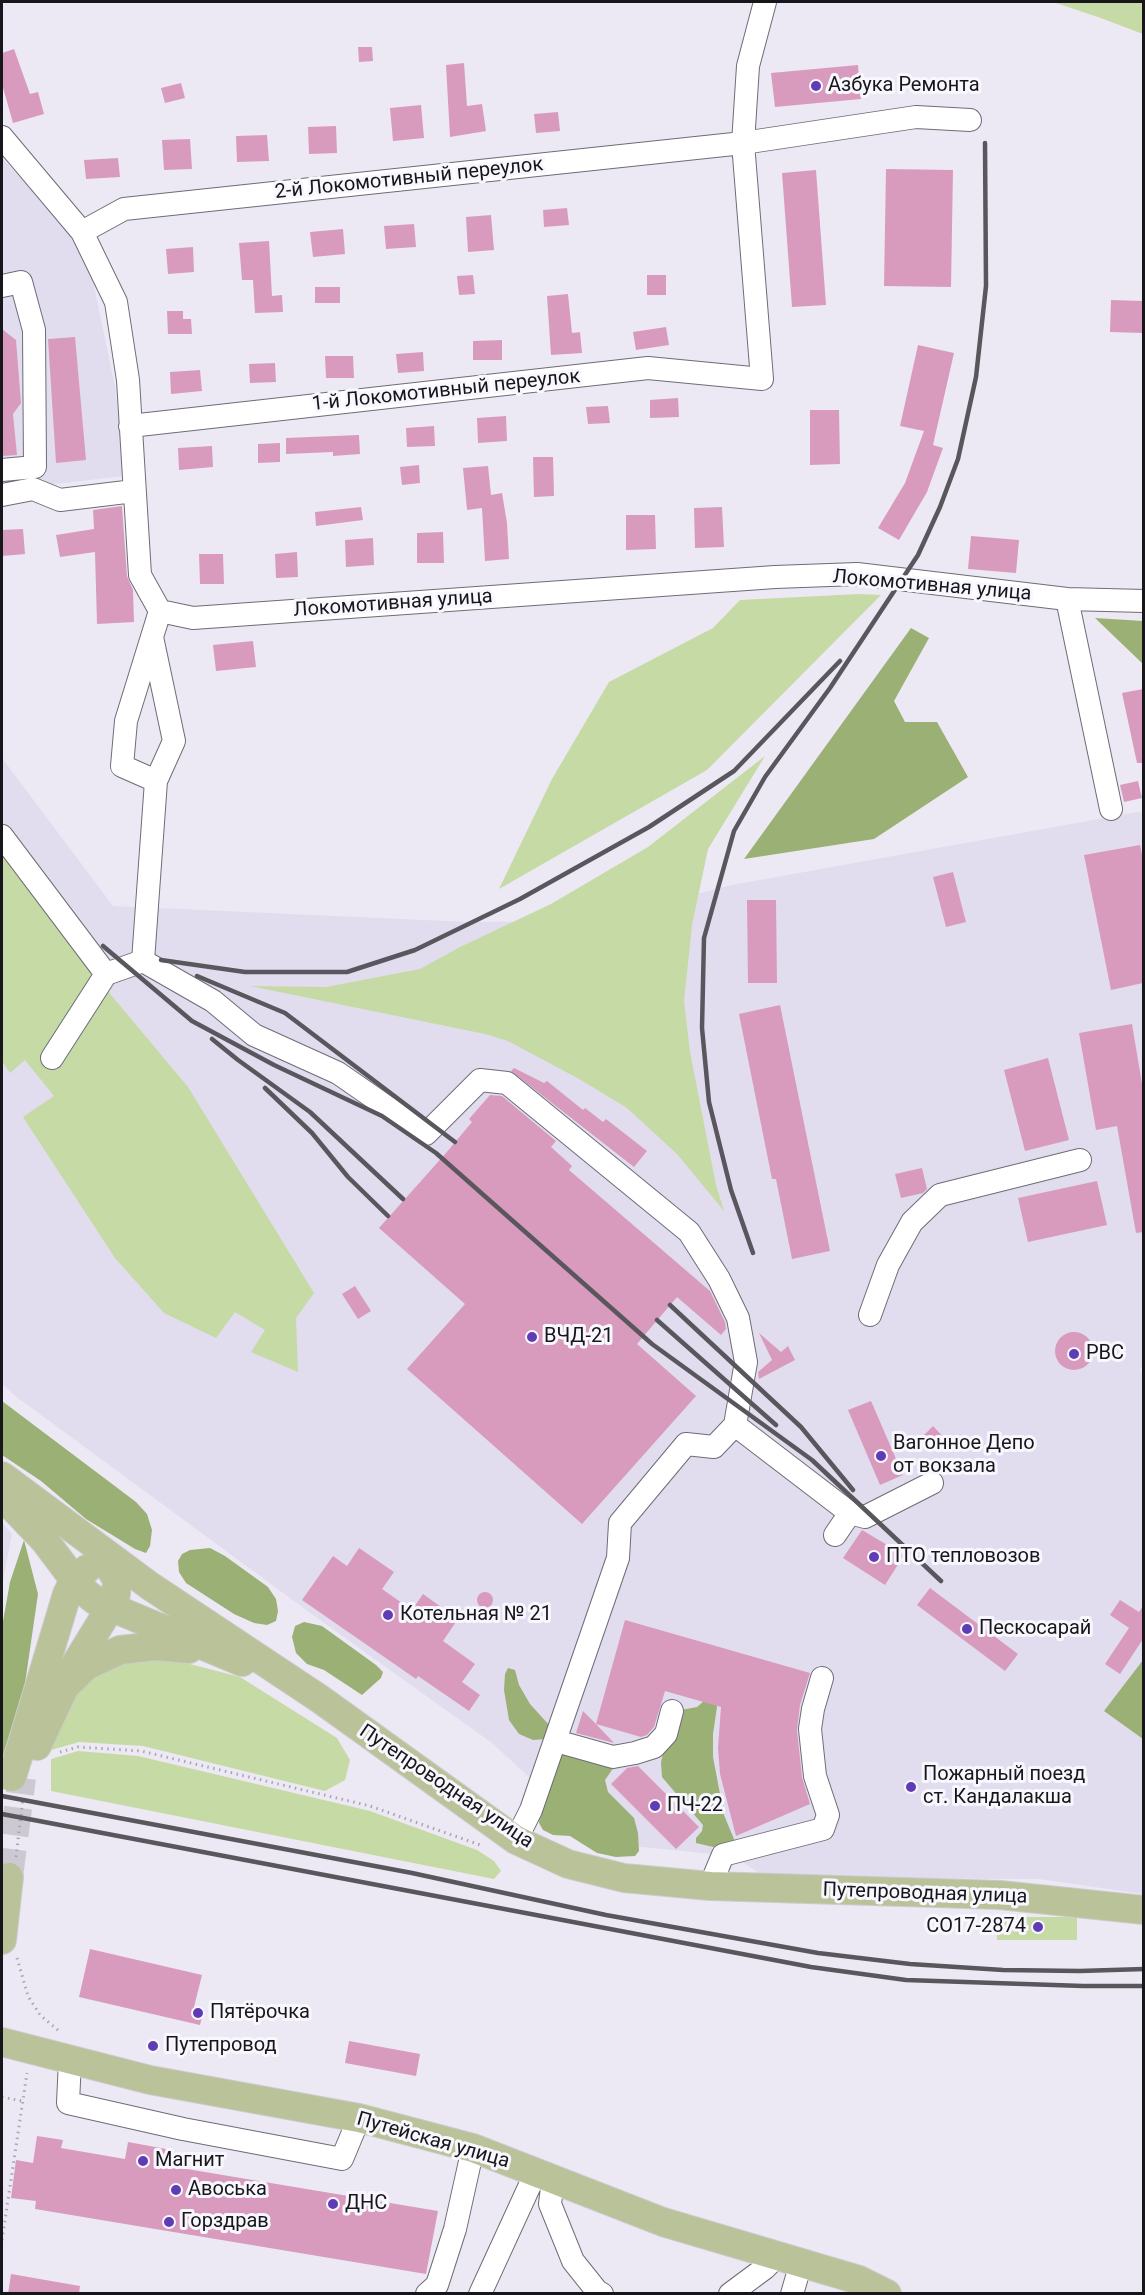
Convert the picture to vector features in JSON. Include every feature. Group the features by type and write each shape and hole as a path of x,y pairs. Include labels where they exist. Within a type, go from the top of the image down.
{"main road":[{"path":"2,1476 102,1557 117,1579 116,1594 110,1608 75,1665 20,1781"},
{"path":"2,1496 45,1541 81,1589 96,1601 244,1663 320,1699"},
{"path":"45,1541 55,1590 50,1651"},
{"path":"20,1781 50,1651 67,1594 74,1580 102,1557"},
{"name":"Путепроводная улица","path":"102,1557 150,1586 320,1699 516,1840 568,1864 624,1878 710,1887 1000,1895 1143,1910"},
{"path":"63,1689 86,1666 120,1650 156,1646 193,1650 244,1663"},
{"path":"9,1948 12,1872"},
{"name":"Путейская улица","path":"2,2042 150,2080 359,2118 473,2148 663,2222 859,2280 887,2294"}],"street":[{"path":"743,143 748,66 765,2"},
{"name":"2-й Локомотивный переулок","path":"82,232 124,209 743,143 916,117 970,120"},
{"path":"2,137 82,232 116,302 128,380 140,575 160,611 126,721 122,766 156,781"},
{"name":"1-й Локомотивный переулок","path":"130,426 648,368 762,379 743,143"},
{"path":"2,286 21,282 34,330 35,467 2,470"},
{"path":"2,495 33,489 60,500 134,491"},
{"name":"Локомотивная улица","path":"160,611 193,618 776,577 857,574 1067,600 1143,601"},
{"path":"1067,600 1111,808"},
{"path":"142,962 156,781 174,741 152,637"},
{"path":"2,836 105,974"},
{"path":"52,1058 105,974 142,962 213,1001 254,1035 338,1073 426,1134 480,1080 507,1083 689,1232 719,1279 738,1318 746,1362 735,1425 714,1447 686,1444 620,1523 618,1558 556,1741 531,1810 516,1840"},
{"path":"870,1316 888,1265 902,1239 912,1222 940,1195 1080,1160"},
{"path":"735,1425 850,1513 865,1517 932,1483"},
{"path":"835,1535 850,1513"},
{"path":"710,1887 723,1855 823,1829 828,1815 815,1776 810,1729 822,1678"},
{"path":"556,1741 613,1757 635,1754 654,1747 666,1734 672,1711"},
{"path":"69,2059 69,2103 183,2129 342,2159 359,2118"},
{"path":"427,2294 437,2285 473,2148"},
{"path":"480,2294 545,2176"},
{"path":"545,2176 550,2204 573,2261 602,2294"},
{"path":"730,2294 765,2268 789,2259 792,2294"}],"path":[{"path":"12,1872 20,1781"},
{"path":"2,2240 26,2073 69,2059 57,2030 40,2015 27,1996 9,1948"},
{"path":"2,2097 22,2101"}],"shaded area":[{"path":"2,158 86,247 115,387 125,476 2,490"},
{"path":"2,758 113,906 468,922 592,921 732,885 1143,811 1144,1366 1140,1369 1144,1383 1143,1894 1039,1879 767,1878 733,1856 601,1843 492,1743 313,1615 14,1395 2,1383"},
{"path":"2,1523 12,1534 2,1586"}],"green space":[{"path":"1053,2 1143,2 1143,34 1098,17"},
{"path":"881,595 707,770 499,889 552,779 609,682 713,628 740,600"},
{"path":"1095,618 1143,621 1143,664"},
{"path":"911,628 929,638 894,701 905,722 937,722 968,777 874,839 744,859"},
{"path":"765,756 708,849 692,925 684,1001 690,1052 716,1185 724,1211 677,1154 627,1108 581,1080 508,1041 485,1034 250,986 326,987 420,969 460,947 551,904 648,847"},
{"path":"2,850 91,971 188,1087 314,1293 296,1318 298,1372 251,1352 265,1330 235,1312 216,1338 164,1313 115,1258 23,1117 54,1096 25,1060 10,1073 2,1061"},
{"path":"2,1401 136,1502 147,1514 152,1530 150,1546 146,1553 135,1549 86,1519 41,1481 2,1455"},
{"path":"24,1540 38,1594 20,1718 2,1764 2,1627 10,1582"},
{"path":"210,1548 268,1587 276,1599 278,1611 276,1621 267,1625 254,1623 234,1614 186,1583 179,1572 178,1561 182,1554 190,1550"},
{"path":"304,1622 322,1626 376,1665 383,1672 381,1678 362,1695 324,1670 307,1664 296,1653 292,1637 295,1626"},
{"path":"139,1659 186,1663 240,1677 337,1738 350,1760 345,1780 325,1791 143,1746 79,1742 51,1750 51,1739 76,1687 105,1666"},
{"path":"1143,1660 1143,1739 1104,1711"},
{"path":"508,1668 515,1670 519,1685 530,1704 550,1726 546,1739 533,1740 519,1734 509,1720 504,1690 505,1674"},
{"path":"704,1701 715,1701 717,1707 713,1734 713,1757 724,1815 736,1844 722,1849 696,1843 696,1838 702,1831 703,1825 662,1777 661,1762 664,1750 681,1710 697,1707"},
{"path":"78,1751 138,1756 370,1811 477,1850 494,1861 501,1871 494,1879 51,1791 51,1759"},
{"path":"557,1753 614,1767 605,1780 608,1792 634,1818 639,1851 635,1856 616,1857 597,1853 570,1836 553,1835 543,1830 539,1823 540,1809"},
{"path":"997,1917 1077,1917 1077,1940 997,1940"}],"building":[{"path":"358,47 372,47 373,61 359,62"},
{"path":"14,49 30,94 38,92 44,114 13,123 2,84 2,53"},
{"path":"464,63 467,106 482,104 486,131 450,137 446,65"},
{"name":"Азбука Ремонта","path":"858,65 861,99 775,107 771,73"},
{"path":"181,83 185,98 165,103 161,88"},
{"path":"421,105 424,138 393,141 390,108"},
{"path":"558,112 560,131 536,133 534,114"},
{"path":"336,126 337,153 309,154 308,127"},
{"path":"267,135 269,161 237,162 236,136"},
{"path":"190,139 192,169 164,170 162,140"},
{"path":"118,158 120,177 86,179 84,160"},
{"path":"886,169 953,170 951,287 884,286"},
{"path":"816,170 826,305 792,307 782,173"},
{"path":"567,208 569,225 544,227 543,210"},
{"path":"491,215 494,250 468,252 466,217"},
{"path":"414,224 416,247 386,249 384,226"},
{"path":"343,229 345,254 313,257 310,232"},
{"path":"269,241 272,296 282,295 283,312 255,313 253,280 242,280 239,243"},
{"path":"193,247 194,272 168,274 166,249"},
{"path":"473,275 475,294 459,295 457,276"},
{"path":"647,275 666,275 666,295 647,295"},
{"path":"315,287 340,287 340,303 315,303"},
{"path":"568,294 572,333 580,332 582,353 551,355 547,296"},
{"path":"1111,300 1143,301 1143,333 1110,332"},
{"path":"167,311 183,311 183,319 191,319 192,334 168,334"},
{"path":"666,327 669,345 636,350 633,332"},
{"path":"2,329 16,340 21,403 13,414 17,455 2,456"},
{"path":"75,337 86,460 56,463 48,339"},
{"path":"502,340 502,360 473,360 473,341"},
{"path":"918,345 954,353 933,445 943,448 927,492 899,540 878,528 905,483 924,431 900,426"},
{"path":"423,352 424,371 398,373 396,354"},
{"path":"325,356 353,356 354,378 326,378"},
{"path":"275,363 276,382 250,383 249,364"},
{"path":"200,370 202,391 171,394 170,372"},
{"path":"678,398 679,417 650,418 650,400"},
{"path":"608,406 610,423 588,424 586,407"},
{"path":"810,410 839,410 840,464 810,465"},
{"path":"506,416 507,441 478,443 477,418"},
{"path":"434,426 435,446 407,447 406,428"},
{"path":"359,435 360,454 333,456 333,452 286,454 286,438"},
{"path":"280,443 280,462 258,463 258,444"},
{"path":"212,446 213,467 179,470 178,448"},
{"path":"533,457 553,457 554,496 534,497"},
{"path":"419,465 420,483 402,485 400,467"},
{"path":"488,466 491,495 502,493 507,523 509,559 485,561 482,508 467,510 463,468"},
{"path":"122,506 127,576 133,590 134,622 97,624 95,552 60,557 56,535 94,529 93,510"},
{"path":"361,507 363,520 316,526 315,512"},
{"path":"722,507 724,547 695,548 694,508"},
{"path":"626,515 655,515 656,549 626,550"},
{"path":"23,529 25,554 2,556 2,530"},
{"path":"443,532 444,563 417,563 417,533"},
{"path":"971,536 1019,540 1016,573 968,569"},
{"path":"373,538 374,565 346,567 345,540"},
{"path":"297,552 298,577 276,578 275,554"},
{"path":"199,554 223,554 224,584 200,584"},
{"path":"253,641 256,667 216,671 213,645"},
{"path":"1143,689 1143,763 1137,763 1122,693"},
{"path":"1138,781 1142,798 1124,802 1120,785"},
{"path":"1140,845 1143,860 1143,983 1111,990 1084,855"},
{"path":"953,872 966,922 946,927 933,877"},
{"path":"747,900 776,900 777,983 748,983"},
{"path":"780,1005 830,1251 792,1259 776,1179 772,1179 739,1014"},
{"path":"1132,1024 1143,1090 1143,1232 1136,1233 1117,1126 1096,1130 1079,1033"},
{"path":"1048,1058 1069,1140 1025,1151 1004,1070"},
{"path":"514,1068 544,1083 547,1081 583,1110 585,1108 603,1122 606,1119 647,1151 634,1167 511,1071"},
{"name":"ВЧД-21","path":"490,1095 502,1096 556,1141 551,1147 572,1166 569,1170 710,1291 725,1322 726,1329 721,1335 677,1297 637,1344 696,1396 582,1524 407,1369 465,1304 379,1228 472,1122 469,1119"},
{"path":"922,1168 927,1189 923,1193 901,1198 895,1174"},
{"path":"1097,1181 1107,1225 1028,1242 1018,1198"},
{"path":"355,1286 371,1311 358,1319 342,1294"},
{"name":"РВС","path":"1074,1332 1088,1337 1093,1351 1088,1365 1074,1370 1060,1365 1055,1351 1060,1337"},
{"path":"759,1333 781,1352 788,1346 795,1360 759,1379 758,1372 772,1360"},
{"name":"Вагонное Депо от вокзала","path":"871,1401 903,1475 880,1485 848,1410"},
{"path":"933,1426 946,1440 936,1450 923,1436"},
{"name":"ПТО тепловозов","path":"862,1530 904,1555 885,1585 843,1558"},
{"name":"Котельная № 21","path":"359,1548 394,1572 382,1589 412,1610 423,1594 458,1619 443,1641 475,1664 462,1682 480,1695 469,1711 418,1676 416,1679 302,1600 333,1556 347,1566"},
{"name":"Пескосарай","path":"930,1588 1018,1654 1005,1671 917,1605"},
{"path":"485,1592 491,1594 493,1600 491,1606 485,1608 479,1606 477,1600 479,1594"},
{"path":"1120,1600 1139,1612 1143,1606 1143,1639 1120,1674 1105,1664 1129,1628 1110,1615"},
{"path":"625,1620 810,1673 800,1705 797,1730 802,1777 810,1804 736,1836 720,1774 718,1748 721,1707 665,1691 654,1727 647,1735 641,1737 596,1724"},
{"path":"583,1711 614,1743 576,1733"},
{"name":"ПЧ-22","path":"638,1766 699,1827 676,1849 611,1784 627,1768"},
{"path":"90,1949 202,1975 194,2007 204,2009 200,2025 79,1997"},
{"path":"349,2041 420,2054 416,2076 345,2063"},
{"name":"Авоська","path":"37,2136 63,2140 61,2148 125,2159 128,2142 166,2149 163,2165 438,2211 426,2274 35,2209 36,2201 11,2198 16,2160 33,2163"},
{"path":"11,2274 80,2286 79,2294 8,2294"}],"tunnel":[{"path":"9,1877 22,1778"}],"railway":[{"path":"753,1253 731,1190 709,1102 702,1028 704,938 734,831 765,777 830,688 918,555 940,507 958,459 976,377 986,286 985,143"},
{"path":"161,960 245,972 347,972 415,950 520,899 649,827 734,771 840,661"},
{"path":"103,946 192,1021 274,1065 382,1116 436,1153 652,1344 812,1460 941,1581"},
{"path":"197,976 285,1013 455,1142"},
{"path":"212,1039 310,1112 403,1199"},
{"path":"265,1088 312,1133 348,1177 388,1216"},
{"path":"670,1305 801,1427 853,1490"},
{"path":"657,1320 776,1425"},
{"path":"2,1796 412,1873 606,1915 818,1953 910,1964 1003,1970 1144,1969"},
{"path":"2,1814 811,1967 906,1980 1144,1986"}],"place":[{"name":"Азбука Ремонта","path":"816,86"},
{"name":"ВЧД-21","path":"532,1337"},
{"name":"РВС","path":"1074,1354"},
{"name":"Вагонное Депо от вокзала","path":"881,1456"},
{"name":"ПТО тепловозов","path":"874,1557"},
{"name":"Котельная № 21","path":"388,1615"},
{"name":"Пескосарай","path":"967,1629"},
{"name":"Пожарный поезд ст. Кандалакша","path":"911,1787"},
{"name":"ПЧ-22","path":"655,1806"},
{"name":"СО17-2874","path":"1038,1927"},
{"name":"Пятёрочка","path":"198,2013"},
{"name":"Путепровод","path":"153,2046"},
{"name":"Магнит","path":"143,2161"},
{"name":"Авоська","path":"176,2190"},
{"name":"ДНС","path":"333,2204"},
{"name":"Горздрав","path":"169,2222"}]}
